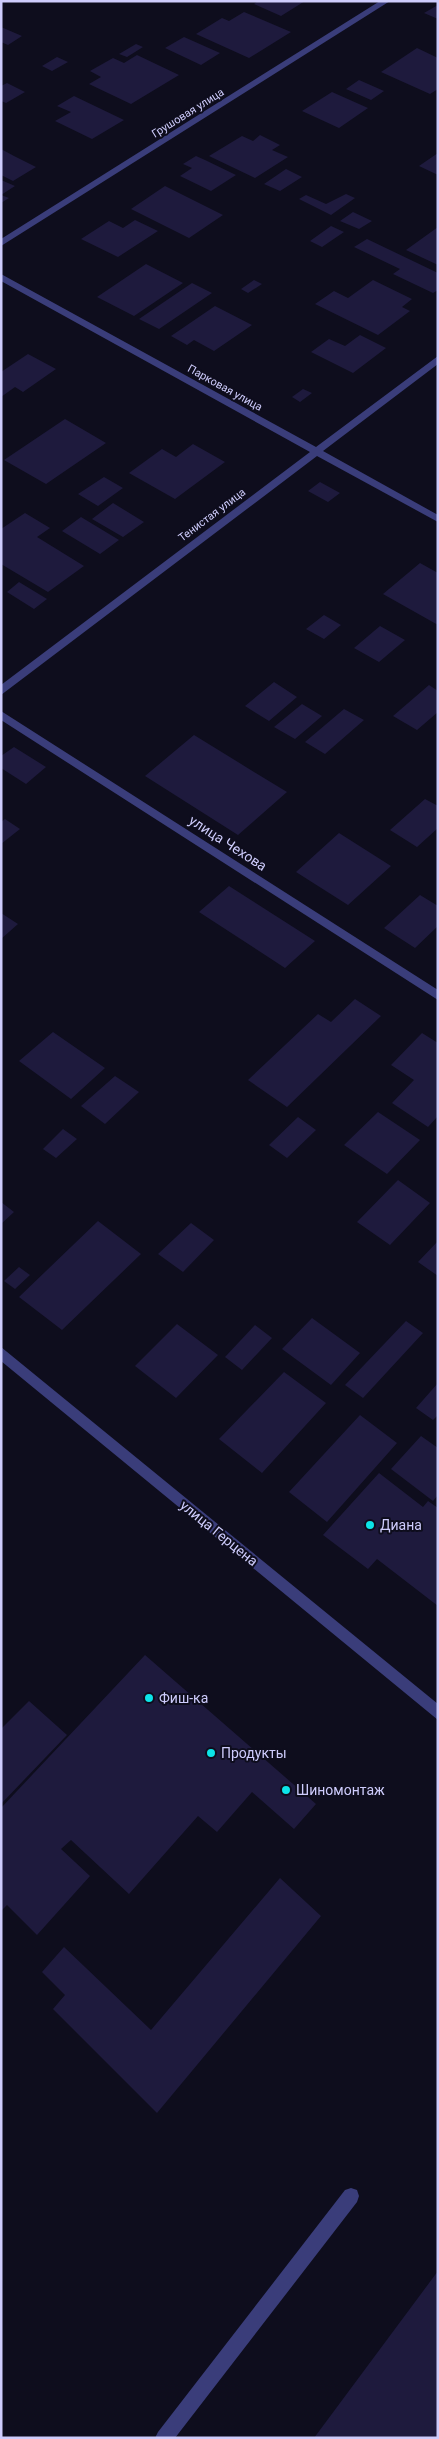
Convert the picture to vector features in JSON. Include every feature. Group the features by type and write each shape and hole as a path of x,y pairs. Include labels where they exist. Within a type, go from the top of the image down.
{"street":[{"name":"Грушовая улица","path":"1,243 386,1"},
{"name":"Парковая улица","path":"1,278 438,519"},
{"name":"Тенистая улица","path":"1,691 438,358"},
{"name":"улица Чехова","path":"1,715 438,996"},
{"name":"улица Герцена","path":"1,1353 438,1713"},
{"path":"164,2438 351,2196"}],"building":[{"path":"258,1 305,1 281,16 254,4"},
{"path":"438,5 438,19 424,13"},
{"path":"244,12 291,32 249,58 196,34 222,18 229,21"},
{"path":"1,27 22,36 8,45 1,42"},
{"path":"184,37 220,53 201,65 165,48"},
{"path":"136,44 143,47 127,57 119,54"},
{"path":"417,48 438,58 438,89 430,94 381,72"},
{"path":"137,55 179,75 131,104 89,84 101,77 90,71 113,58 124,63"},
{"path":"57,57 68,62 52,71 42,66"},
{"path":"359,80 384,91 371,100 346,89"},
{"path":"7,83 25,92 6,103 1,101 1,86"},
{"path":"332,92 368,108 339,128 302,111"},
{"path":"74,96 124,120 92,139 55,121 71,112 57,106"},
{"path":"260,135 280,145 272,150 288,157 255,178 209,156 242,136 253,141"},
{"path":"1,149 36,167 13,181 1,175"},
{"path":"438,153 438,175 419,166"},
{"path":"196,156 236,175 211,191 180,176 192,168 183,164"},
{"path":"286,169 302,177 280,191 264,184"},
{"path":"1,180 15,186 1,195"},
{"path":"165,186 223,215 189,238 131,209"},
{"path":"346,194 355,198 331,215 299,199 306,195 326,204"},
{"path":"1,195 9,198 1,203"},
{"path":"353,212 372,221 359,229 340,221"},
{"path":"135,220 158,231 118,257 81,239 109,221 123,228"},
{"path":"331,226 344,232 322,247 310,241"},
{"path":"438,227 438,265 406,250"},
{"path":"367,239 438,273 438,290 433,293 393,274 400,269 354,247"},
{"path":"146,264 183,283 134,316 97,297"},
{"path":"254,280 262,284 248,293 241,289"},
{"path":"373,280 412,299 402,307 410,311 378,335 315,304 334,291 348,298"},
{"path":"192,283 212,293 159,329 139,319"},
{"path":"215,306 252,325 214,351 194,340 187,345 171,336"},
{"path":"360,335 386,348 353,373 311,352 329,339 345,346"},
{"path":"28,354 56,369 23,392 15,387 1,397 1,372"},
{"path":"303,389 312,393 300,402 292,397"},
{"path":"65,419 106,443 46,484 4,460"},
{"path":"193,444 225,462 175,499 129,473 162,449 176,457"},
{"path":"104,477 123,488 98,506 78,494"},
{"path":"320,482 340,493 328,502 308,491"},
{"path":"113,503 144,522 123,537 92,519"},
{"path":"25,513 50,528 37,537 84,566 48,592 1,564 1,529"},
{"path":"81,517 119,540 100,554 62,531"},
{"path":"420,563 438,573 438,625 383,594"},
{"path":"19,582 47,599 34,609 7,592"},
{"path":"324,615 341,625 324,639 306,629"},
{"path":"380,626 405,640 379,662 354,648"},
{"path":"274,682 297,697 269,721 245,706"},
{"path":"429,685 438,691 438,712 417,730 393,716"},
{"path":"302,704 322,716 295,739 274,727"},
{"path":"344,709 364,720 325,754 305,742"},
{"path":"194,735 287,792 238,835 145,776"},
{"path":"14,747 46,767 26,784 1,768 1,756"},
{"path":"425,799 438,806 438,828 417,847 390,830"},
{"path":"5,819 20,829 1,844 1,822"},
{"path":"339,833 391,866 348,905 296,872"},
{"path":"229,886 315,941 285,968 199,912"},
{"path":"420,895 438,906 438,926 415,948 384,928"},
{"path":"1,913 18,924 1,939"},
{"path":"355,999 381,1016 287,1107 248,1080 318,1014 331,1022"},
{"path":"53,1032 105,1068 71,1099 19,1061"},
{"path":"422,1033 438,1043 438,1116 428,1127 392,1103 414,1080 391,1065"},
{"path":"115,1076 139,1092 105,1124 81,1106"},
{"path":"378,1112 420,1140 387,1174 344,1145"},
{"path":"298,1117 316,1130 287,1158 269,1145"},
{"path":"63,1129 77,1139 56,1158 43,1149"},
{"path":"398,1180 430,1203 390,1245 357,1222"},
{"path":"1,1202 14,1212 1,1224"},
{"path":"98,1221 141,1254 62,1330 19,1297"},
{"path":"191,1223 214,1240 183,1272 158,1254"},
{"path":"438,1241 438,1276 418,1262"},
{"path":"19,1267 30,1275 15,1289 4,1281"},
{"path":"312,1318 360,1353 331,1385 282,1349"},
{"path":"406,1321 423,1333 363,1398 345,1385"},
{"path":"177,1324 218,1355 176,1398 135,1366"},
{"path":"255,1325 272,1338 242,1370 225,1357"},
{"path":"284,1372 326,1403 262,1473 219,1439"},
{"path":"438,1383 438,1415 433,1420 416,1408"},
{"path":"360,1415 397,1443 327,1522 289,1492"},
{"path":"421,1436 438,1448 438,1495 433,1501 391,1469"},
{"path":"379,1473 423,1507 428,1501 438,1508 438,1606 377,1559 368,1569 323,1535"},
{"path":"145,1655 316,1804 294,1829 252,1792 217,1832 198,1816 129,1894 71,1840 61,1849 90,1876 37,1935 7,1905 1,1911 1,1808"},
{"path":"29,1701 67,1735 1,1804 1,1729"},
{"path":"280,1878 321,1916 157,2113 53,2009 65,1995 42,1972 64,1947 151,2030"},
{"path":"438,2271 438,2438 314,2438"}],"place":[{"name":"Диана","path":"370,1525"},
{"name":"Фиш-ка","path":"149,1698"},
{"name":"Продукты","path":"211,1753"},
{"name":"Шиномонтаж","path":"286,1790"}]}
